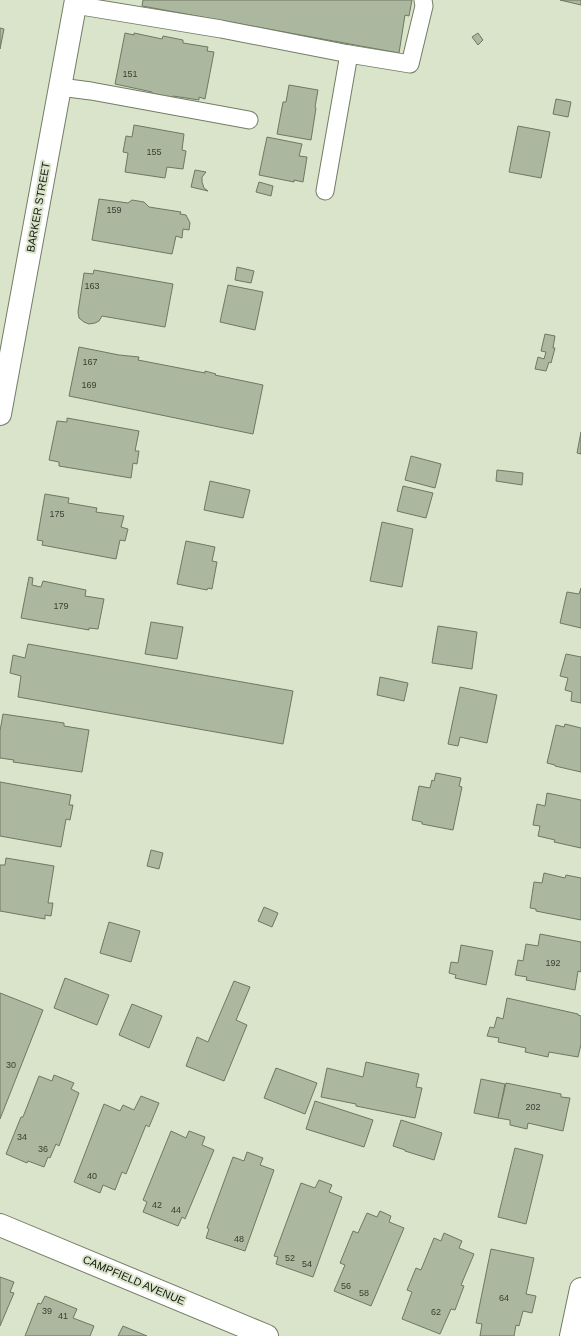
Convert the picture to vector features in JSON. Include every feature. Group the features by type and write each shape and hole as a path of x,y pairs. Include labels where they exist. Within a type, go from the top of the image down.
{"street":[{"name":"BARKER STREET","path":"0,414 76,3"},
{"name":"CAMPFIELD AVENUE","path":"0,1225 267,1336"},
{"path":"571,1336 581,1289"}],"lane":[{"path":"76,3 348,54 410,64 424,6 424,0"},
{"path":"325,191 348,54"},
{"path":"60,86 249,120"}],"building":[{"path":"143,0 412,0 409,16 405,15 399,53 142,6"},
{"path":"560,0 581,0 581,5"},
{"path":"0,28 4,29 0,49"},
{"path":"125,33 134,35 134,33 162,39 163,36 183,40 183,43 208,47 207,51 214,52 205,99 199,97 199,100 173,96 172,99 152,95 152,92 115,84"},
{"path":"478,33 483,40 478,45 472,37"},
{"path":"289,85 318,90 311,140 277,134 283,102 286,102"},
{"path":"556,99 571,102 568,117 553,114"},
{"path":"134,125 184,134 182,150 186,151 183,169 167,167 165,178 125,172 128,153 123,152 126,136 132,137"},
{"path":"518,126 550,132 541,178 509,172"},
{"path":"267,137 302,144 299,156 307,157 303,182 294,180 294,182 259,175"},
{"path":"195,170 206,172 202,177 202,182 204,188 208,191 191,187"},
{"path":"259,182 273,186 271,196 256,192"},
{"path":"99,199 128,203 132,200 144,202 149,207 181,212 180,214 186,215 190,223 189,230 183,229 182,238 176,236 172,254 92,240"},
{"path":"237,267 254,271 251,283 235,280"},
{"path":"94,270 173,284 165,327 102,316 99,321 89,324 79,318 78,312 84,273 93,274"},
{"path":"228,285 263,292 255,330 220,322"},
{"path":"545,334 555,336 553,348 555,348 551,363 549,362 546,371 535,369 538,357 544,359 546,352 541,351"},
{"path":"79,347 119,355 139,357 138,360 205,373 205,371 216,374 215,375 263,385 253,434 69,396"},
{"path":"67,418 139,431 135,451 139,451 137,464 133,463 131,478 59,466 59,462 49,460 57,421 67,422"},
{"path":"581,432 581,454 577,453"},
{"path":"411,456 441,464 435,488 405,480"},
{"path":"497,470 523,473 522,485 496,481"},
{"path":"210,481 250,490 243,518 204,510"},
{"path":"403,486 433,493 426,518 397,511"},
{"path":"45,494 69,498 68,503 97,508 96,512 124,516 121,527 128,529 125,541 120,540 116,559 42,545 43,541 37,540"},
{"path":"382,522 413,529 402,587 370,581"},
{"path":"186,541 215,547 212,561 217,562 212,589 208,588 207,590 177,584"},
{"path":"29,577 33,578 32,585 41,587 43,581 86,590 85,596 104,599 98,629 89,628 89,630 21,618"},
{"path":"581,588 581,628 560,623 567,592 579,594"},
{"path":"151,622 183,627 177,659 145,654"},
{"path":"438,626 477,632 472,669 432,663"},
{"path":"28,644 293,691 283,744 18,697 21,676 10,673 13,655 25,658"},
{"path":"566,654 581,657 581,703 571,701 572,692 565,690 568,678 560,676"},
{"path":"380,677 408,683 404,701 377,695"},
{"path":"460,687 497,695 487,743 460,737 458,746 448,744"},
{"path":"3,714 64,723 64,726 89,730 82,772 13,762 14,760 0,758 0,731"},
{"path":"565,724 581,728 581,772 547,763 556,725 564,727"},
{"path":"436,773 461,778 459,786 462,787 453,830 422,824 422,822 412,820 419,786 430,788"},
{"path":"0,782 71,795 69,805 73,805 70,820 66,819 61,847 0,836"},
{"path":"547,793 581,800 581,848 554,842 555,840 538,836 540,826 533,825 537,804 545,806"},
{"path":"151,850 163,853 159,869 147,866"},
{"path":"6,858 54,866 48,903 53,903 51,916 45,915 45,919 0,911 0,865 5,865"},
{"path":"544,873 565,878 566,875 581,878 581,920 536,911 536,909 530,908 534,882 542,883"},
{"path":"264,907 278,913 272,927 258,921"},
{"path":"109,922 140,931 131,962 100,953"},
{"path":"540,934 581,942 581,972 578,971 575,990 526,980 527,977 515,975 518,960 523,961 526,944 538,946"},
{"path":"461,945 493,951 486,985 455,978 456,975 449,973 451,962 458,963"},
{"path":"65,978 109,995 97,1025 54,1008"},
{"path":"234,981 250,987 236,1020 247,1025 224,1081 186,1066 197,1037 208,1042"},
{"path":"0,993 43,1010 0,1119"},
{"path":"507,998 578,1014 581,1016 581,1044 578,1057 549,1052 548,1057 525,1052 526,1048 498,1042 499,1038 487,1036 490,1027 494,1028 497,1017 503,1019"},
{"path":"132,1004 162,1016 149,1048 119,1035"},
{"path":"366,1062 419,1074 416,1087 422,1088 415,1118 321,1097 327,1068 363,1077"},
{"path":"276,1068 317,1083 305,1114 264,1098"},
{"path":"54,1075 74,1083 71,1089 79,1093 59,1146 56,1144 44,1167 28,1161 27,1163 6,1154 21,1117 23,1117 39,1076 52,1081"},
{"path":"481,1079 505,1084 498,1118 474,1113"},
{"path":"506,1083 561,1094 561,1097 570,1098 563,1131 528,1123 527,1129 510,1125 510,1120 498,1118"},
{"path":"141,1096 159,1103 149,1127 146,1125 126,1174 122,1172 115,1190 103,1185 100,1193 74,1182 104,1104 120,1111 123,1105 134,1110"},
{"path":"315,1101 373,1120 364,1147 306,1129"},
{"path":"401,1120 442,1133 434,1160 393,1146"},
{"path":"171,1131 186,1138 189,1131 205,1137 202,1145 214,1150 185,1219 182,1217 178,1226 143,1212 147,1202 143,1200"},
{"path":"515,1148 543,1155 526,1224 498,1217"},
{"path":"247,1152 263,1158 260,1165 274,1170 245,1251 206,1238 209,1229 207,1228 233,1157 244,1161"},
{"path":"319,1180 332,1185 329,1192 342,1197 313,1277 276,1264 278,1257 274,1256 301,1183 315,1188"},
{"path":"380,1211 391,1216 389,1222 404,1228 371,1306 334,1291 345,1265 340,1263 353,1231 358,1233 367,1213 377,1217"},
{"path":"444,1233 462,1241 459,1248 474,1254 461,1285 464,1286 455,1310 451,1309 440,1334 402,1319 412,1292 407,1290 416,1268 421,1270 434,1238 441,1241"},
{"path":"491,1249 534,1258 526,1294 536,1296 532,1313 523,1311 519,1326 516,1325 514,1336 480,1336 482,1324 476,1323"},
{"path":"0,1277 14,1282 10,1292 14,1293 0,1326"},
{"path":"45,1296 77,1309 73,1318 94,1326 90,1336 25,1336 38,1303 41,1304"},
{"path":"123,1326 147,1336 118,1336"}]}
